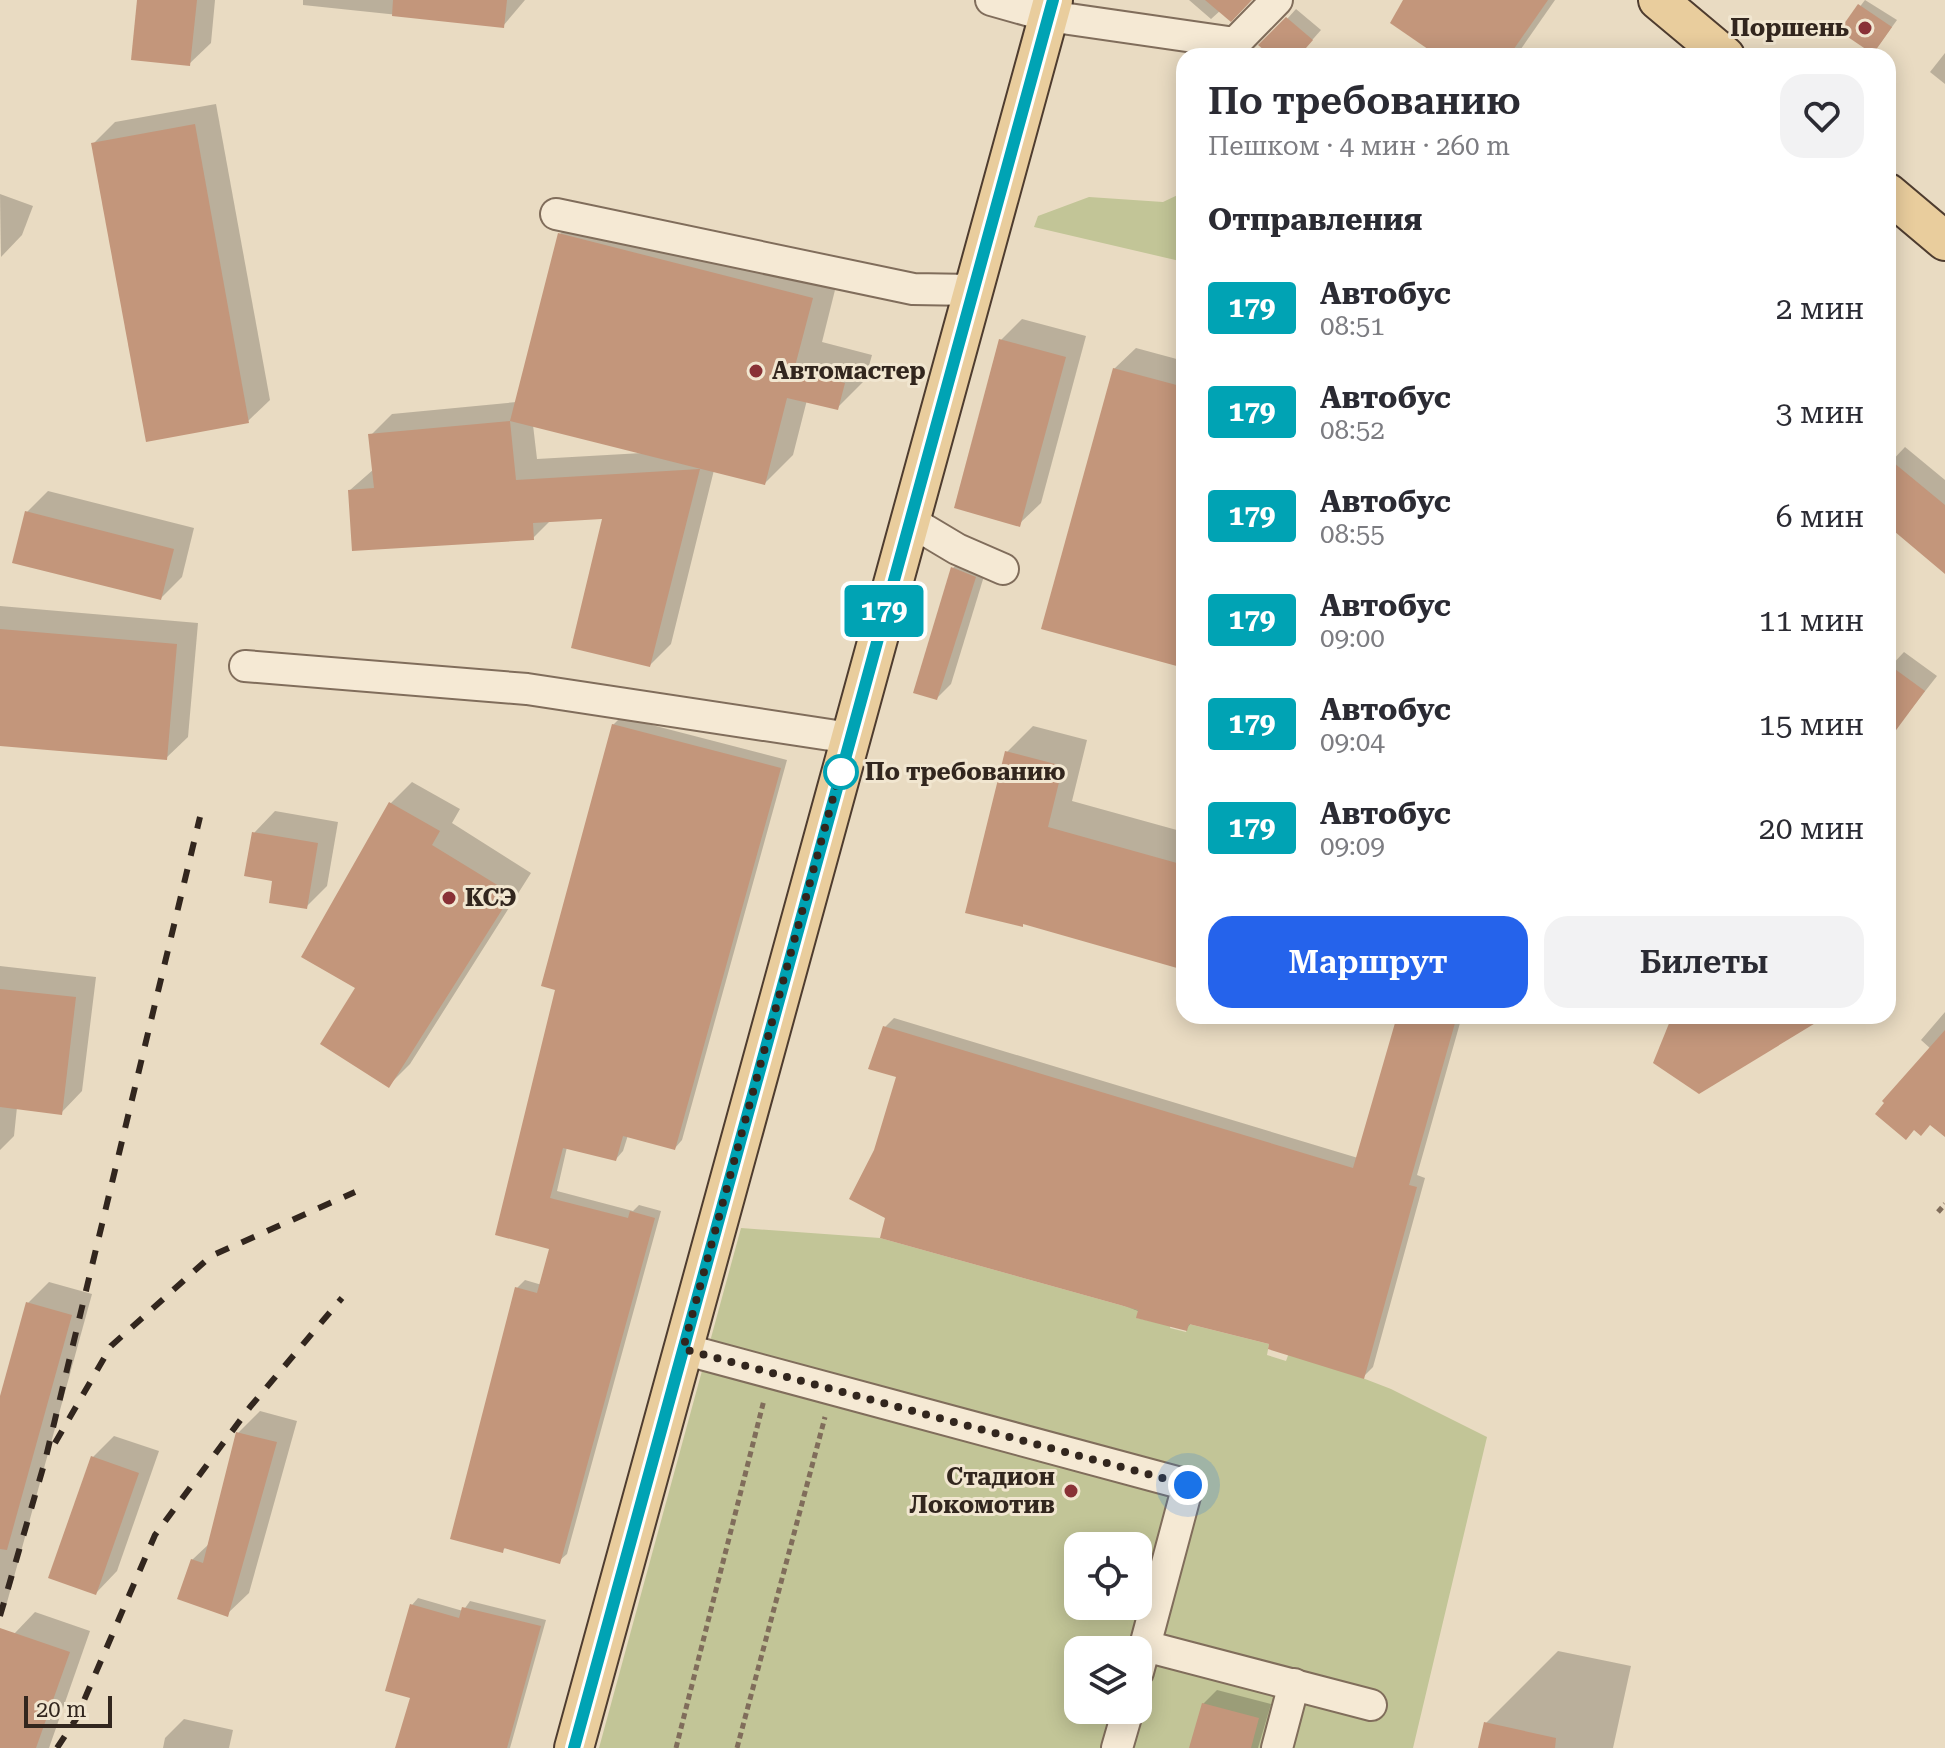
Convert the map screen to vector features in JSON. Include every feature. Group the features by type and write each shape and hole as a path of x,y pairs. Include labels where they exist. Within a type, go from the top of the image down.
{"main road":[{"path":"1658,0 1715,48"},
{"path":"574,1748 1051,8"},
{"path":"1896,200 1945,241"}],"lane":[{"path":"991,0 1051,8 1235,43 1277,0"},
{"path":"556,214 913,289 973,290"},
{"path":"910,521 957,549 1003,569"},
{"path":"245,666 527,689 850,738"},
{"path":"683,1349 1188,1485 1148,1636"},
{"path":"1152,1661 1294,1684 1371,1705"},
{"path":"1277,1748 1294,1684"},
{"path":"1117,1748 1124,1724"}],"path":[{"path":"1938,1212 1945,1204"},
{"path":"676,1748 771,1373"},
{"path":"737,1748 833,1390"}],"green space":[{"path":"1176,196 1176,260 1034,227 1038,216 1089,197 1163,202"},
{"name":"Стадион Локомотив","path":"741,1228 880,1238 1138,1310 1137,1318 1154,1322 1172,1319 1170,1328 1186,1332 1189,1324 1269,1344 1267,1355 1286,1361 1290,1350 1391,1389 1487,1437 1413,1748 599,1748"}],"building":[{"path":"137,0 197,0 190,66 131,60"},
{"path":"393,0 507,0 504,28 392,16"},
{"path":"1205,0 1252,0 1231,22"},
{"path":"1403,0 1548,0 1515,48 1426,48 1390,23"},
{"path":"1858,4 1892,27 1877,48 1864,48 1839,31"},
{"path":"1286,17 1313,40 1306,48 1262,48 1258,45"},
{"path":"195,124 249,423 146,442 91,143"},
{"path":"558,233 813,298 794,370 845,383 838,410 787,398 765,485 510,421"},
{"path":"999,339 1066,357 1020,527 954,508"},
{"path":"1113,368 1176,385 1176,666 1041,629"},
{"path":"510,421 516,480 700,469 650,667 571,648 602,519 533,523 534,540 352,551 348,490 374,488 368,434"},
{"path":"1896,465 1945,505 1945,574 1896,533"},
{"path":"25,511 174,549 161,600 12,563"},
{"path":"951,567 976,577 937,700 913,693"},
{"path":"0,629 177,644 167,760 0,746"},
{"path":"1896,670 1925,691 1896,730"},
{"path":"612,724 781,768 675,1150 623,1136 616,1161 563,1148 550,1198 628,1218 630,1211 655,1218 560,1564 504,1548 503,1553 450,1539 515,1287 537,1293 549,1249 495,1235 555,990 541,986"},
{"path":"1005,751 1063,766 1048,827 1176,863 1176,968 1023,924 1023,927 965,913"},
{"path":"389,802 440,831 432,845 512,894 389,1088 320,1044 355,988 301,957"},
{"path":"252,832 318,843 307,909 269,903 272,881 244,876"},
{"path":"0,989 76,997 62,1115 0,1107"},
{"path":"1395,1024 1455,1024 1409,1185 1417,1187 1364,1379 1268,1349 1269,1344 1189,1324 1187,1331 1136,1318 1138,1310 880,1238 885,1218 849,1199 874,1150 896,1077 868,1069 883,1026 1353,1168"},
{"path":"1669,1024 1814,1024 1699,1094 1653,1063"},
{"path":"1945,1030 1945,1137 1930,1125 1921,1136 1914,1130 1906,1140 1875,1114 1884,1103 1882,1101"},
{"path":"26,1302 72,1315 7,1550 0,1549 0,1396"},
{"path":"236,1432 277,1442 228,1617 177,1599 191,1559 203,1563"},
{"path":"91,1456 139,1473 96,1595 48,1578"},
{"path":"410,1604 459,1618 462,1607 541,1626 507,1748 395,1748 410,1698 385,1691"},
{"path":"0,1628 70,1652 36,1748 0,1748"},
{"path":"1202,1703 1259,1718 1251,1748 1189,1748"},
{"path":"1484,1722 1556,1738 1555,1748 1478,1748"}],"railway":[{"path":"0,1616 45,1461 200,817"},
{"path":"55,1443 111,1346 211,1256 355,1192"},
{"path":"57,1748 76,1719 155,1535 250,1407 342,1298"}],"bus line":[{"name":"179","path":"574,1748 1053,0"}],"place":[{"name":"Поршень","path":"1865,28"},
{"name":"Автомастер","path":"756,371"},
{"name":"По требованию","path":"841,772"},
{"name":"КСЭ","path":"449,898"},
{"name":"Стадион Локомотив","path":"1071,1491"}],"route":[{"path":"841,772 842,765 683,1349 1188,1485"}]}
